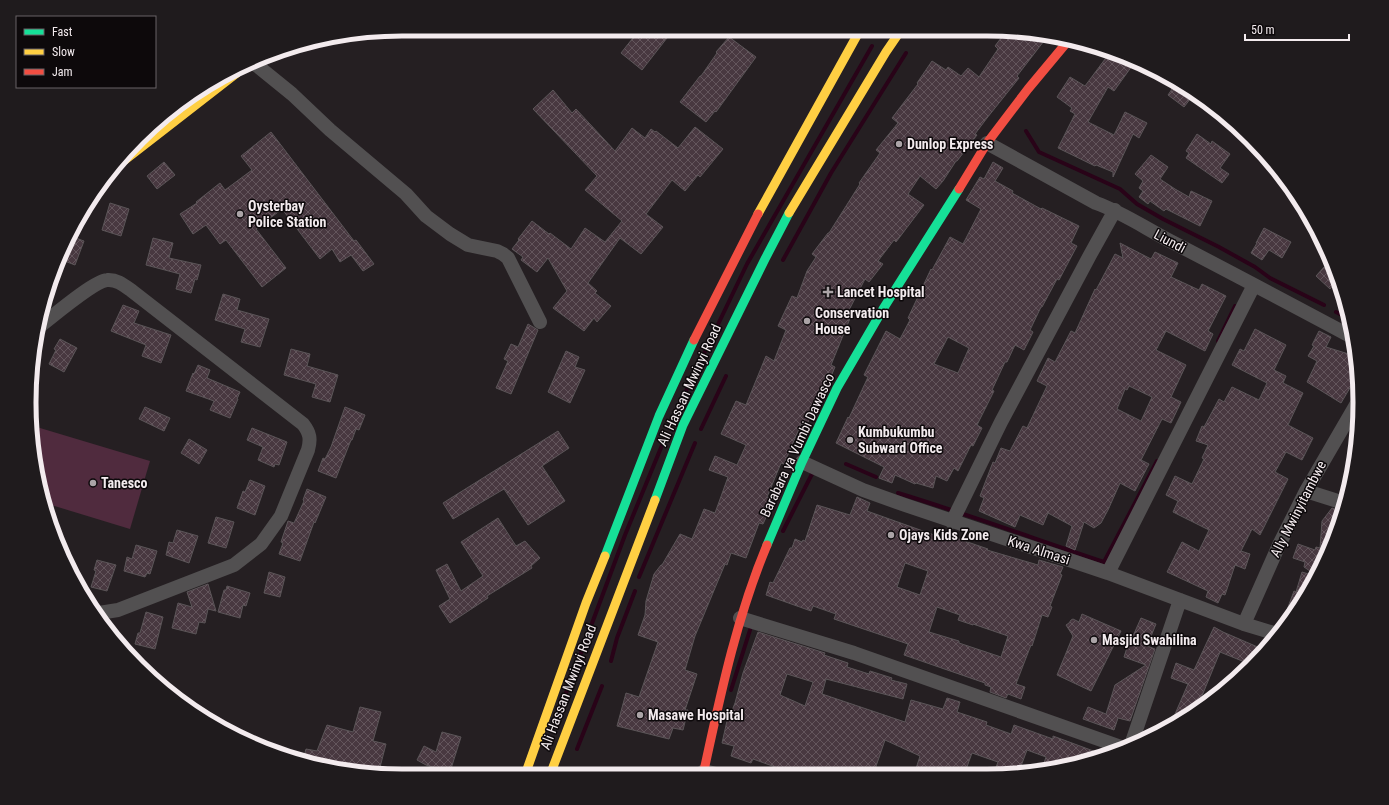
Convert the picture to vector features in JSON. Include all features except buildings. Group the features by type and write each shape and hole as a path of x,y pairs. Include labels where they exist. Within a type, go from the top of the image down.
{"main road":[{"name":"Ali Hassan Mwinyi Road","path":"527,769 586,603 658,416 699,328 769,193 857,36"},
{"name":"Ali Hassan Mwinyi Road","path":"552,769 683,425 765,259 794,206 897,36"},
{"name":"Barabara ya Vumbi Dawasco","path":"704,769 720,696 740,618 763,554 802,462 836,388 859,352 883,309 987,143 1028,89 1065,45"},
{"path":"141,145 165,124"}],"street":[{"path":"257,66 292,94 326,126 406,194 426,216 468,245 497,251 508,258 540,322"},
{"name":"Liundi","path":"987,143 1096,203 1115,210 1163,238 1347,334"},
{"path":"952,522 1000,422 1115,210"},
{"path":"45,322 93,285 105,280 113,280 123,284 244,377 302,424 308,430 310,436 308,450 281,516 261,544 234,565 118,610 103,612"},
{"path":"1108,573 1254,285"},
{"name":"Ally Mwinyitambwe","path":"1244,624 1279,545 1306,491 1353,411"},
{"name":"Kwa Almasi","path":"802,462 863,490 952,522 1108,573 1244,624 1272,632"},
{"path":"1306,491 1340,502"},
{"path":"1133,738 1180,600"},
{"path":"740,618 875,660 1116,745"}],"shaded area":[{"name":"Tanesco","path":"37,427 150,461 130,529 50,505 43,474"}],"waterway":[{"path":"673,418 747,264 872,46"},
{"path":"783,260 831,173 906,53"},
{"path":"1026,131 1039,152 1120,189 1137,204 1163,219 1219,247 1255,267 1270,278 1324,305"},
{"path":"1218,341 1235,306"},
{"path":"1336,312 1343,315"},
{"path":"701,429 726,376"},
{"path":"557,717 625,535 665,438"},
{"path":"639,577 695,443"},
{"path":"898,493 1104,562 1157,461"},
{"path":"846,464 876,477"},
{"path":"783,531 814,470"},
{"path":"611,661 617,638 635,591"},
{"path":"731,690 750,630"},
{"path":"577,749 602,686"}],"traffic: fast":[{"path":"767,545 802,462 837,388 883,309 959,189"},
{"path":"655,500 683,425 789,213"},
{"path":"605,556 659,416 694,340"}],"traffic: slow":[{"path":"758,214 857,36"},
{"path":"789,213 897,36"},
{"path":"134,153 227,81"},
{"path":"552,769 655,500"},
{"path":"527,769 586,603 605,556"}],"traffic: jam":[{"path":"959,189 987,143 1028,89 1065,45"},
{"path":"694,340 758,214"},
{"path":"704,769 730,658 746,601 767,545"}],"place":[{"name":"Dunlop Express","path":"899,144"},
{"name":"Oysterbay Police Station","path":"240,214"},
{"name":"Lancet Hospital","path":"828,292"},
{"name":"Conservation House","path":"807,321"},
{"name":"Kumbukumbu Subward Office","path":"850,440"},
{"name":"Tanesco","path":"93,483"},
{"name":"Ojays Kids Zone","path":"891,535"},
{"name":"Masjid Swahilina","path":"1094,640"},
{"name":"Masawe Hospital","path":"640,715"}]}
